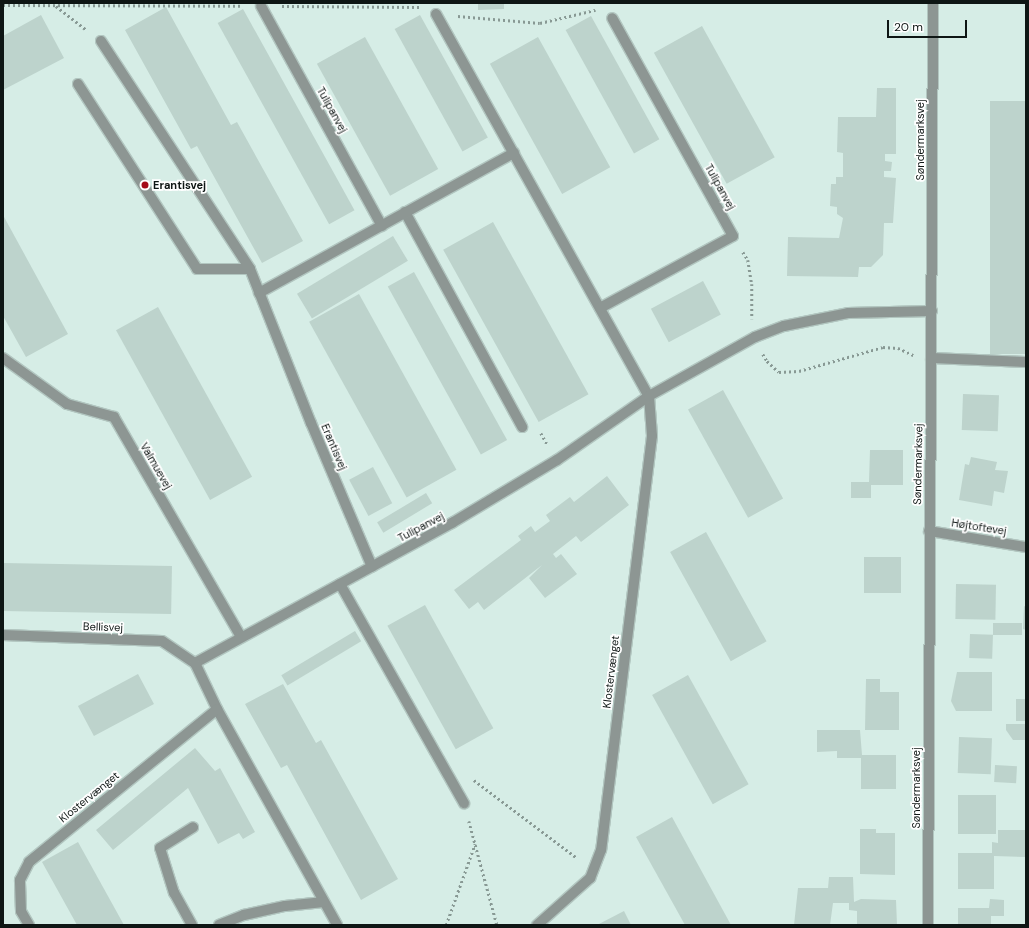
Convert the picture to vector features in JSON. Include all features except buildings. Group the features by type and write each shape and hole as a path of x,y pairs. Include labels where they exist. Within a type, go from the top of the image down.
{"street":[{"name":"Søndermarksvej","path":"928,925 929,531 932,310 932,3"},
{"name":"Tulipanvej","path":"261,6 382,226"},
{"path":"436,14 649,396"},
{"name":"Tulipanvej","path":"600,308 733,236 612,18"},
{"name":"Erantisvej","path":"101,41 250,269 311,423 372,567"},
{"path":"78,84 197,269 250,269"},
{"path":"259,293 514,153"},
{"path":"405,212 522,427"},
{"name":"Tulipanvej","path":"195,663 452,523 557,460 649,396 756,337 784,326 848,313 932,310"},
{"name":"Valmuevej","path":"3,358 67,404 114,417 241,637"},
{"path":"931,358 1026,362"},
{"name":"Klostervænget","path":"537,925 590,878 601,850 651,444 649,396"},
{"name":"Højtoftevej","path":"929,531 1026,546"},
{"path":"340,584 464,803"},
{"name":"Bellisvej","path":"3,635 162,642 195,663"},
{"path":"195,663 217,709 337,925"},
{"name":"Klostervænget","path":"29,925 21,911 20,880 29,862 217,709"},
{"path":"192,925 174,893 160,848 193,827"},
{"path":"219,925 244,915 285,906 324,902"}],"path":[{"path":"3,5 56,6 236,4 261,6 415,6 436,14 540,23 594,9 612,18"},
{"path":"56,6 101,41"},
{"path":"522,427 535,423 557,460"},
{"path":"469,776 566,852 594,868"},
{"path":"464,803 497,925"},
{"path":"446,925 475,843"}],"place":[{"name":"Erantisvej","path":"145,185"}]}
